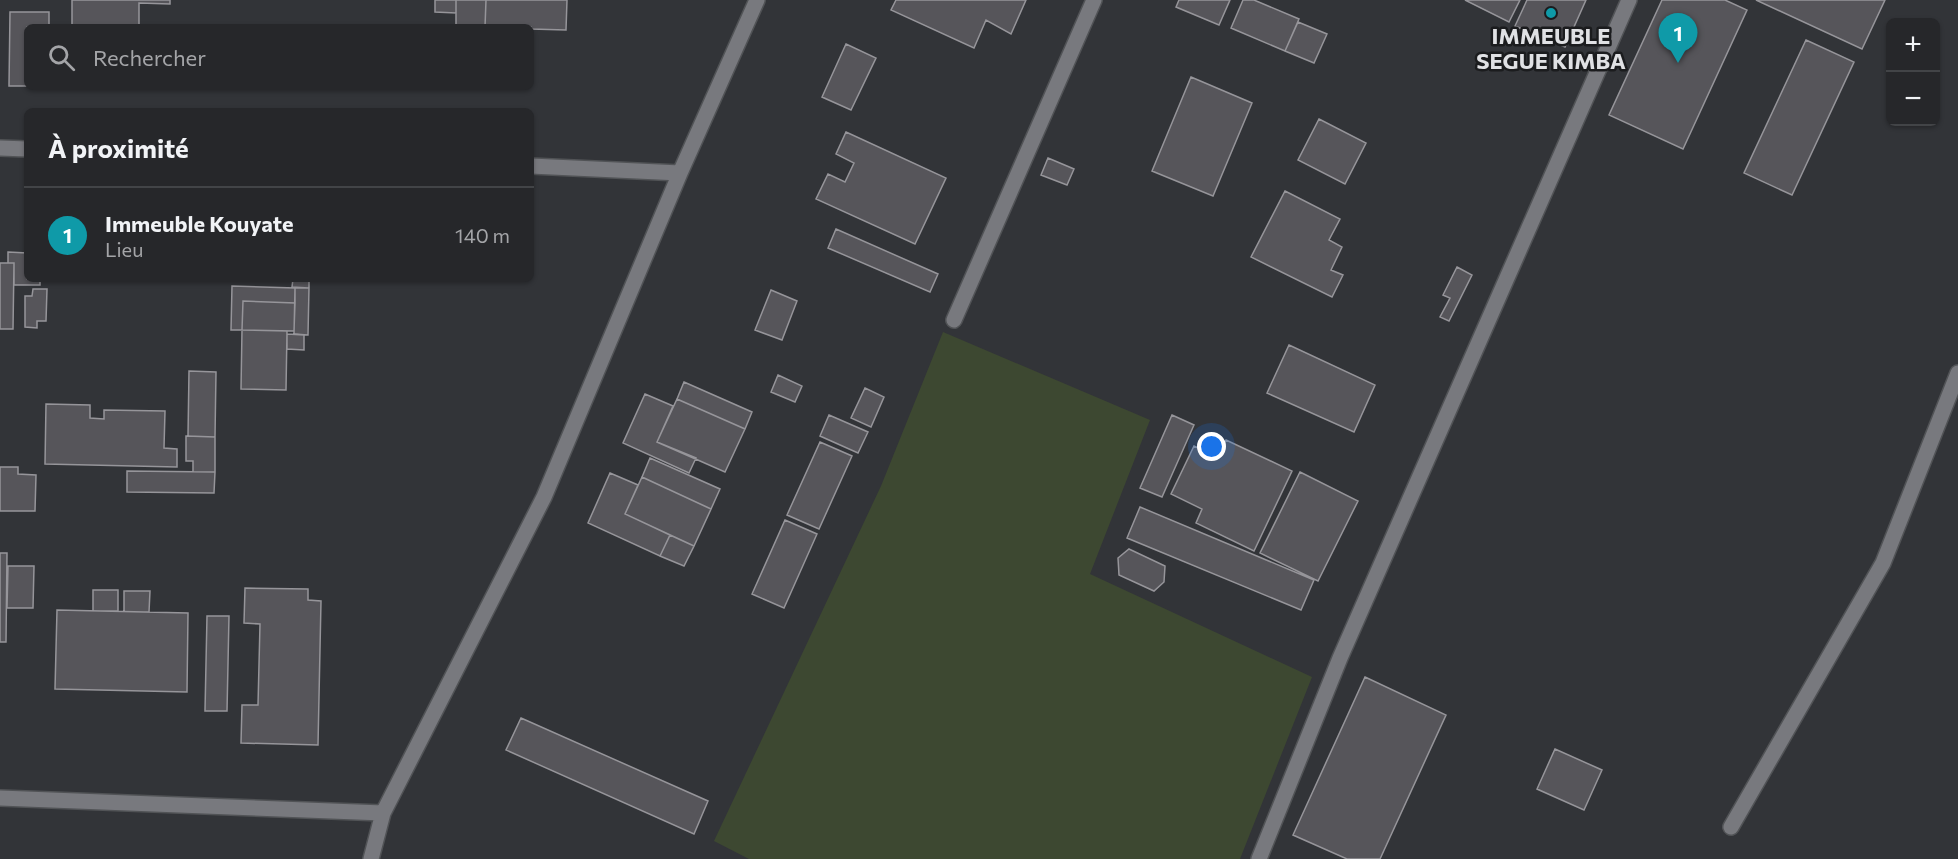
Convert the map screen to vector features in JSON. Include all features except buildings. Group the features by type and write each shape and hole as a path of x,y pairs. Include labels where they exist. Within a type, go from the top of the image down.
{"street":[{"path":"371,859 383,813 544,496 680,173 757,0"},
{"path":"954,320 1094,0"},
{"path":"1259,859 1340,658 1629,0"},
{"path":"0,148 24,148"},
{"path":"534,166 680,173"},
{"path":"1731,827 1883,563 1958,373"},
{"path":"0,798 383,813"}],"green space":[{"path":"943,332 1150,420 1090,574 1312,677 1240,859 749,859 714,841 881,486"}],"place":[{"name":"IMMEUBLE SEGUE KIMBA","path":"1551,13"},
{"name":"Immeuble Kouyate","path":"1678,63"}]}
